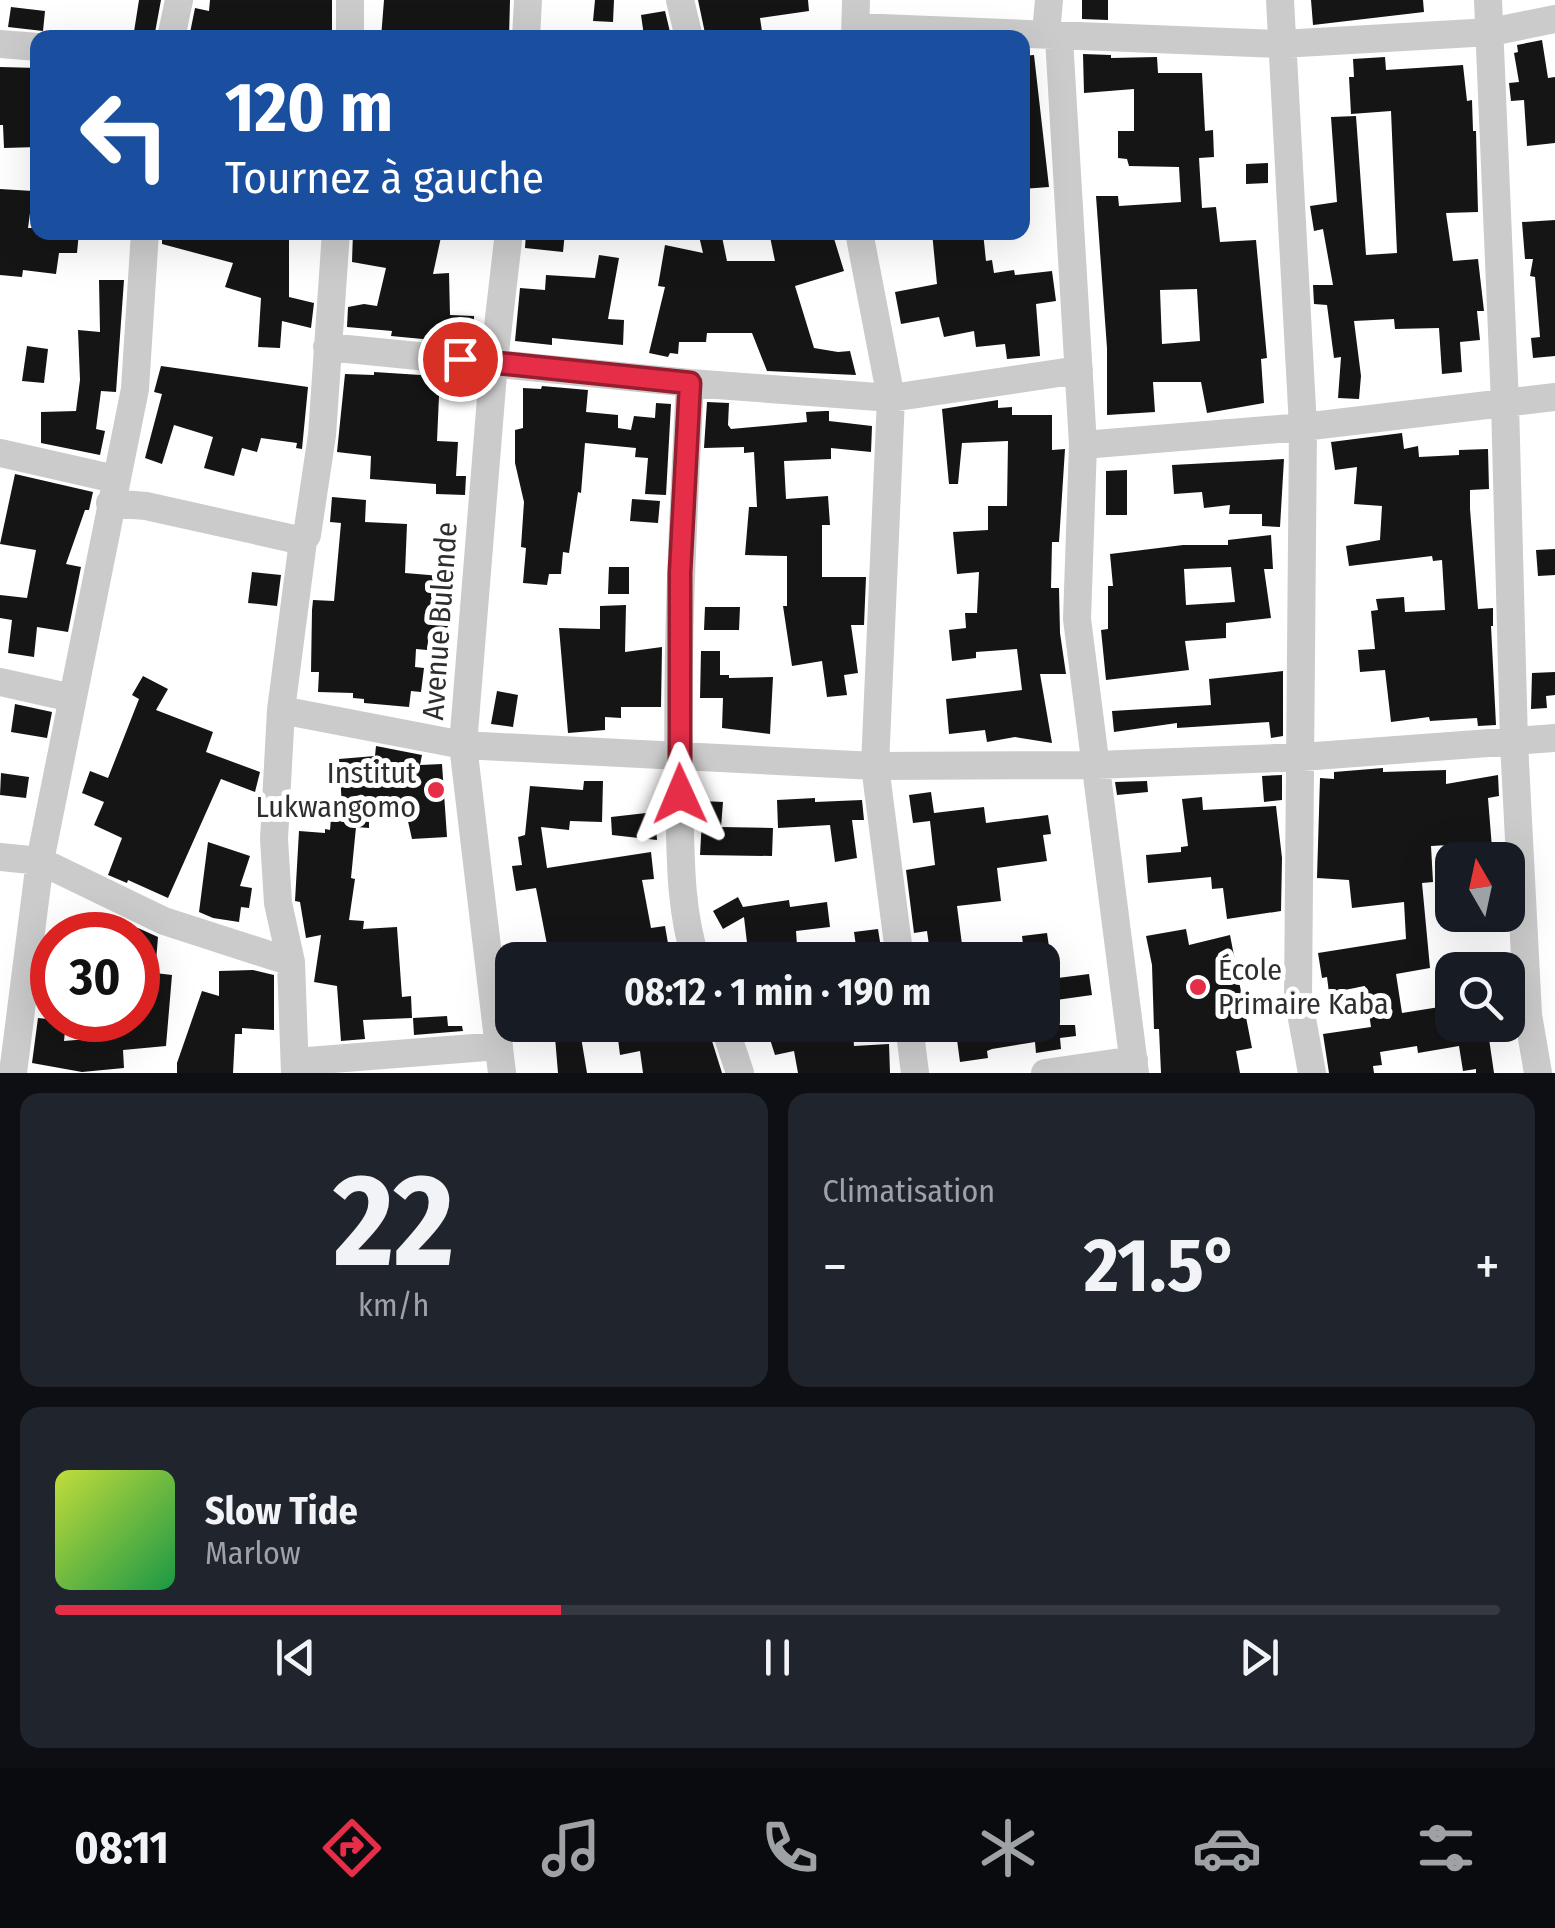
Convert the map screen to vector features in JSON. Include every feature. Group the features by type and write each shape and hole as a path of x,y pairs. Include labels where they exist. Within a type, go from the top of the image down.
{"street":[{"path":"173,30 179,0"},
{"path":"350,0 350,30"},
{"path":"526,30 528,0"},
{"path":"680,0 687,30"},
{"path":"1046,1073 1134,1067 1076,619 1083,446 1049,0"},
{"path":"1280,0 1303,427 1298,997 1312,1073"},
{"path":"1488,0 1514,742 1528,1015 1538,1073"},
{"path":"1030,34 1282,44 1491,32 1555,20"},
{"path":"856,22 977,30"},
{"path":"0,44 30,47"},
{"path":"13,1073 40,861 135,389 144,240"},
{"path":"335,240 322,435 303,541 281,710 274,838 278,903 290,962 295,1068 500,1059"},
{"name":"Avenue Bulende","path":"500,1059 464,745 494,362 508,240"},
{"path":"860,240 890,398 874,766 898,942"},
{"path":"327,348 890,398 1078,370"},
{"path":"690,383 680,573 678,757 686,930 690,942"},
{"path":"1083,446 1303,427 1555,397"},
{"path":"0,454 146,506 303,541"},
{"path":"0,682 72,698"},
{"path":"281,710 464,745 874,766 1096,765 1302,757 1555,738"},
{"path":"0,858 40,861 164,922 290,962"},
{"path":"730,1042 740,1073"},
{"path":"911,1042 916,1073"}],"building":[{"path":"139,0 161,0 155,30 134,30"},
{"path":"210,0 332,0 332,30 191,30 195,8 209,11"},
{"path":"384,0 510,0 509,30 382,30"},
{"path":"595,0 614,0 613,22 593,21"},
{"path":"698,0 808,0 809,11 760,18 762,30 704,30"},
{"path":"1082,0 1108,0 1108,20 1082,19"},
{"path":"1311,0 1423,0 1424,12 1313,25"},
{"path":"11,7 45,11 43,30 8,27"},
{"path":"665,11 670,30 643,30 641,15"},
{"path":"1542,40 1548,78 1555,77 1555,143 1527,146 1524,100 1511,101 1509,83 1519,82 1514,53 1518,52 1517,45"},
{"path":"1083,54 1157,57 1158,73 1202,73 1205,131 1213,130 1214,157 1199,158 1202,208 1216,207 1220,242 1256,240 1267,358 1261,359 1264,403 1207,413 1201,382 1153,382 1155,412 1107,415 1107,348 1096,196 1118,196 1119,206 1181,202 1179,167 1129,166 1127,159 1118,158 1118,131 1134,131 1134,89 1084,93","holes":["1197,289 1200,341 1162,344 1160,290"]},
{"path":"1030,55 1034,55 1049,187 1030,188"},
{"path":"1385,57 1386,70 1463,65 1467,101 1472,100 1476,131 1478,212 1446,213 1453,261 1478,259 1484,311 1477,311 1480,340 1460,342 1462,372 1442,374 1439,328 1395,329 1394,319 1354,321 1361,376 1359,399 1338,398 1341,357 1334,358 1327,305 1314,304 1313,285 1333,285 1323,229 1314,231 1310,206 1337,202 1331,117 1356,116 1366,255 1397,253 1391,111 1351,114 1349,77 1354,77 1353,59"},
{"path":"0,67 30,68 30,147 4,148"},
{"path":"1268,163 1268,183 1246,184 1246,164"},
{"path":"0,189 30,191 30,240 78,240 77,253 59,253 56,274 23,270 22,277 0,275"},
{"path":"1555,220 1555,356 1533,358 1531,338 1540,337 1535,277 1530,276 1533,259 1525,259 1522,222"},
{"path":"162,240 289,240 289,297 314,303 311,328 282,321 280,348 258,347 261,298 225,287 233,263 162,244"},
{"path":"353,240 440,240 433,274 449,273 450,315 474,316 474,336 444,333 434,335 433,340 347,327 348,307 377,306 386,268 352,262"},
{"path":"526,240 564,240 563,252 525,248"},
{"path":"700,240 723,240 727,261 775,261 771,240 834,240 844,271 795,286 814,348 850,351 856,375 767,371 752,333 707,333 706,342 679,342 678,354 670,353 668,357 649,353 665,287 658,286 665,245 703,253"},
{"path":"933,240 984,240 986,261 992,260 994,273 1052,271 1056,301 1036,304 1040,356 1007,359 1005,344 976,347 974,331 944,337 939,317 901,324 895,292 937,284"},
{"path":"599,255 619,258 608,319 624,320 623,345 552,338 552,345 515,341 520,288 545,290 546,275 595,278"},
{"path":"99,280 124,280 116,392 101,391 96,429 105,431 100,455 41,443 41,412 76,411 80,380 78,330 100,332"},
{"path":"27,346 48,349 44,383 22,381"},
{"path":"161,366 308,387 302,449 296,448 297,443 261,438 257,452 242,448 234,476 204,468 213,437 174,425 162,464 145,458 162,394 154,392"},
{"path":"345,374 452,377 451,396 439,396 437,441 458,442 456,476 466,476 465,495 436,494 436,484 370,479 371,456 337,452"},
{"path":"523,388 588,390 586,412 618,415 618,428 631,430 634,416 655,418 656,403 671,404 666,495 645,494 648,458 635,457 636,448 585,443 581,493 578,492 569,553 563,552 561,574 549,574 547,585 523,583 524,502 515,463 515,430 523,428"},
{"path":"998,400 998,408 1012,407 1012,415 1052,415 1052,450 1065,449 1059,542 1052,542 1051,588 1059,588 1066,674 1040,674 1052,743 1015,737 987,742 985,730 949,734 946,699 1022,690 1017,649 976,652 976,658 952,661 949,630 966,628 965,613 977,613 979,572 957,574 953,532 988,530 988,506 1007,506 1008,441 962,443 958,484 949,484 942,409"},
{"path":"707,402 729,403 731,429 807,422 806,412 825,411 829,411 829,421 872,426 871,452 831,448 831,459 784,461 786,499 828,496 830,525 822,525 822,577 866,577 864,625 851,625 858,673 844,675 847,695 827,697 822,661 792,666 783,606 787,606 787,556 745,555 749,507 757,507 754,452 744,453 744,447 704,448"},
{"path":"1402,433 1404,449 1418,446 1419,457 1488,449 1489,489 1470,490 1470,509 1478,609 1493,608 1496,725 1478,726 1477,718 1430,721 1429,717 1391,722 1385,670 1360,672 1358,650 1375,649 1371,611 1378,610 1376,599 1404,597 1405,612 1445,610 1442,560 1433,561 1432,556 1349,566 1346,546 1380,540 1382,506 1354,504 1357,467 1335,470 1331,442"},
{"path":"1284,459 1280,527 1262,526 1262,514 1229,514 1230,505 1204,508 1202,492 1174,494 1172,465"},
{"path":"1127,470 1127,515 1106,515 1106,471"},
{"path":"15,474 93,492 66,564 81,567 68,632 37,627 34,657 8,653 12,620 0,618 0,595 27,598 36,550 0,544"},
{"path":"332,497 366,500 365,522 407,524 405,573 453,577 447,636 429,633 427,650 416,649 415,667 424,668 421,692 411,691 409,707 364,703 364,699 353,698 353,693 318,692 319,672 311,672 312,610 313,600 334,601 341,523 330,522"},
{"path":"632,499 660,501 658,523 630,521"},
{"path":"1271,535 1273,569 1264,569 1271,618 1226,623 1226,638 1185,641 1189,670 1106,680 1101,630 1108,629 1108,586 1113,586 1110,554 1183,545 1228,545 1228,540","holes":["1231,567 1235,602 1186,605 1184,569"]},
{"path":"1555,549 1555,575 1538,576 1536,550"},
{"path":"609,567 629,567 629,594 608,594"},
{"path":"252,572 281,575 277,606 248,603"},
{"path":"626,605 625,652 662,647 661,707 621,707 621,718 605,717 605,730 568,733 559,628 600,629 600,606"},
{"path":"705,607 740,607 739,630 704,630"},
{"path":"701,651 720,651 720,675 773,677 770,734 722,728 723,698 700,698"},
{"path":"1283,671 1283,736 1271,738 1269,722 1177,728 1177,723 1114,732 1112,711 1211,705 1209,679"},
{"path":"1555,672 1555,695 1546,696 1547,708 1531,709 1532,673"},
{"path":"143,676 168,689 156,710 213,732 206,752 260,772 255,792 221,779 168,898 108,875 122,838 94,825 104,802 82,793 90,771 108,778 139,699 132,695"},
{"path":"497,691 518,695 513,727 491,724"},
{"path":"15,704 52,712 47,738 11,732"},
{"path":"376,746 422,755 420,765 442,764 447,837 412,839 407,817 369,820 369,828 356,827 349,920 364,921 363,929 397,927 402,997 411,996 412,1018 363,1020 365,1039 341,1041 337,986 314,982 321,935 306,938 300,902 295,901 299,831 330,830 332,805 342,806 339,759 375,756"},
{"path":"1383,768 1383,772 1446,770 1446,784 1498,775 1499,796 1488,798 1492,842 1435,842 1431,846 1433,882 1422,883 1430,968 1396,974 1402,1013 1435,1008 1435,1042 1489,1042 1494,1073 1463,1071 1459,1046 1418,1053 1417,1046 1380,1052 1382,1065 1373,1066 1374,1073 1329,1073 1323,1034 1371,1027 1365,986 1329,993 1318,953 1406,939 1404,902 1352,908 1349,880 1317,878 1320,778 1334,779 1334,772"},
{"path":"1,773 29,777 26,798 0,795"},
{"path":"1282,775 1282,800 1264,802 1262,776"},
{"path":"584,781 603,781 602,822 570,821 569,830 541,827 547,868 651,852 654,879 642,880 651,928 665,926 668,942 546,942 536,888 516,891 512,866 522,865 518,837 525,835 530,786 583,790"},
{"path":"1147,781 1148,792 1117,795 1115,782"},
{"path":"931,792 934,813 984,807 986,823 1048,815 1051,834 1043,835 1047,861 997,868 1001,901 957,906 962,942 929,942 927,931 914,933 906,870 935,865 930,821 913,823 909,795"},
{"path":"1202,797 1203,810 1276,806 1282,858 1281,911 1227,919 1223,888 1212,889 1211,877 1148,883 1146,855 1181,852 1181,847 1188,846 1182,799"},
{"path":"815,798 815,802 862,800 864,820 852,820 857,858 835,862 830,825 778,828 777,800"},
{"path":"703,801 723,802 721,827 773,828 772,856 700,855"},
{"path":"655,812 657,840 612,835 611,817"},
{"path":"208,842 250,856 240,886 252,888 249,908 241,907 239,922 199,912"},
{"path":"738,897 743,907 789,900 790,907 827,902 830,927 796,931 797,942 747,942 744,917 723,929 713,911"},
{"path":"878,929 880,942 855,942 854,932"},
{"path":"1186,929 1189,945 1230,935 1252,1048 1236,1051 1240,1073 1161,1073 1146,936"},
{"path":"1047,933 1048,942 1023,942 1022,936"},
{"path":"253,970 274,975 274,1030 242,1028 242,1034 235,1034 233,1073 177,1073 202,991 219,996 219,971"},
{"path":"160,974 172,975 166,1046 123,1050 124,1068 82,1072 32,1063 35,1042 160,1042"},
{"path":"1089,974 1092,995 1060,999 1060,978"},
{"path":"447,1016 448,1026 462,1026 463,1031 414,1035 413,1018"},
{"path":"1060,1025 1075,1025 1076,1036 1060,1038"},
{"path":"1060,1038 1061,1049 1036,1053 1035,1042 1060,1042"},
{"path":"555,1042 582,1042 587,1073 558,1073"},
{"path":"618,1042 712,1042 722,1073 643,1073 640,1051 620,1055"},
{"path":"771,1042 889,1044 890,1073 798,1073 794,1051 775,1055"},
{"path":"957,1042 1035,1042 992,1049 987,1051 988,1058 960,1062"}],"place":[{"name":"Institut Lukwangomo","path":"436,790"},
{"name":"École Primaire Kaba","path":"1198,987"}],"route":[{"path":"460,359 690,383 680,573 680,794"}]}
